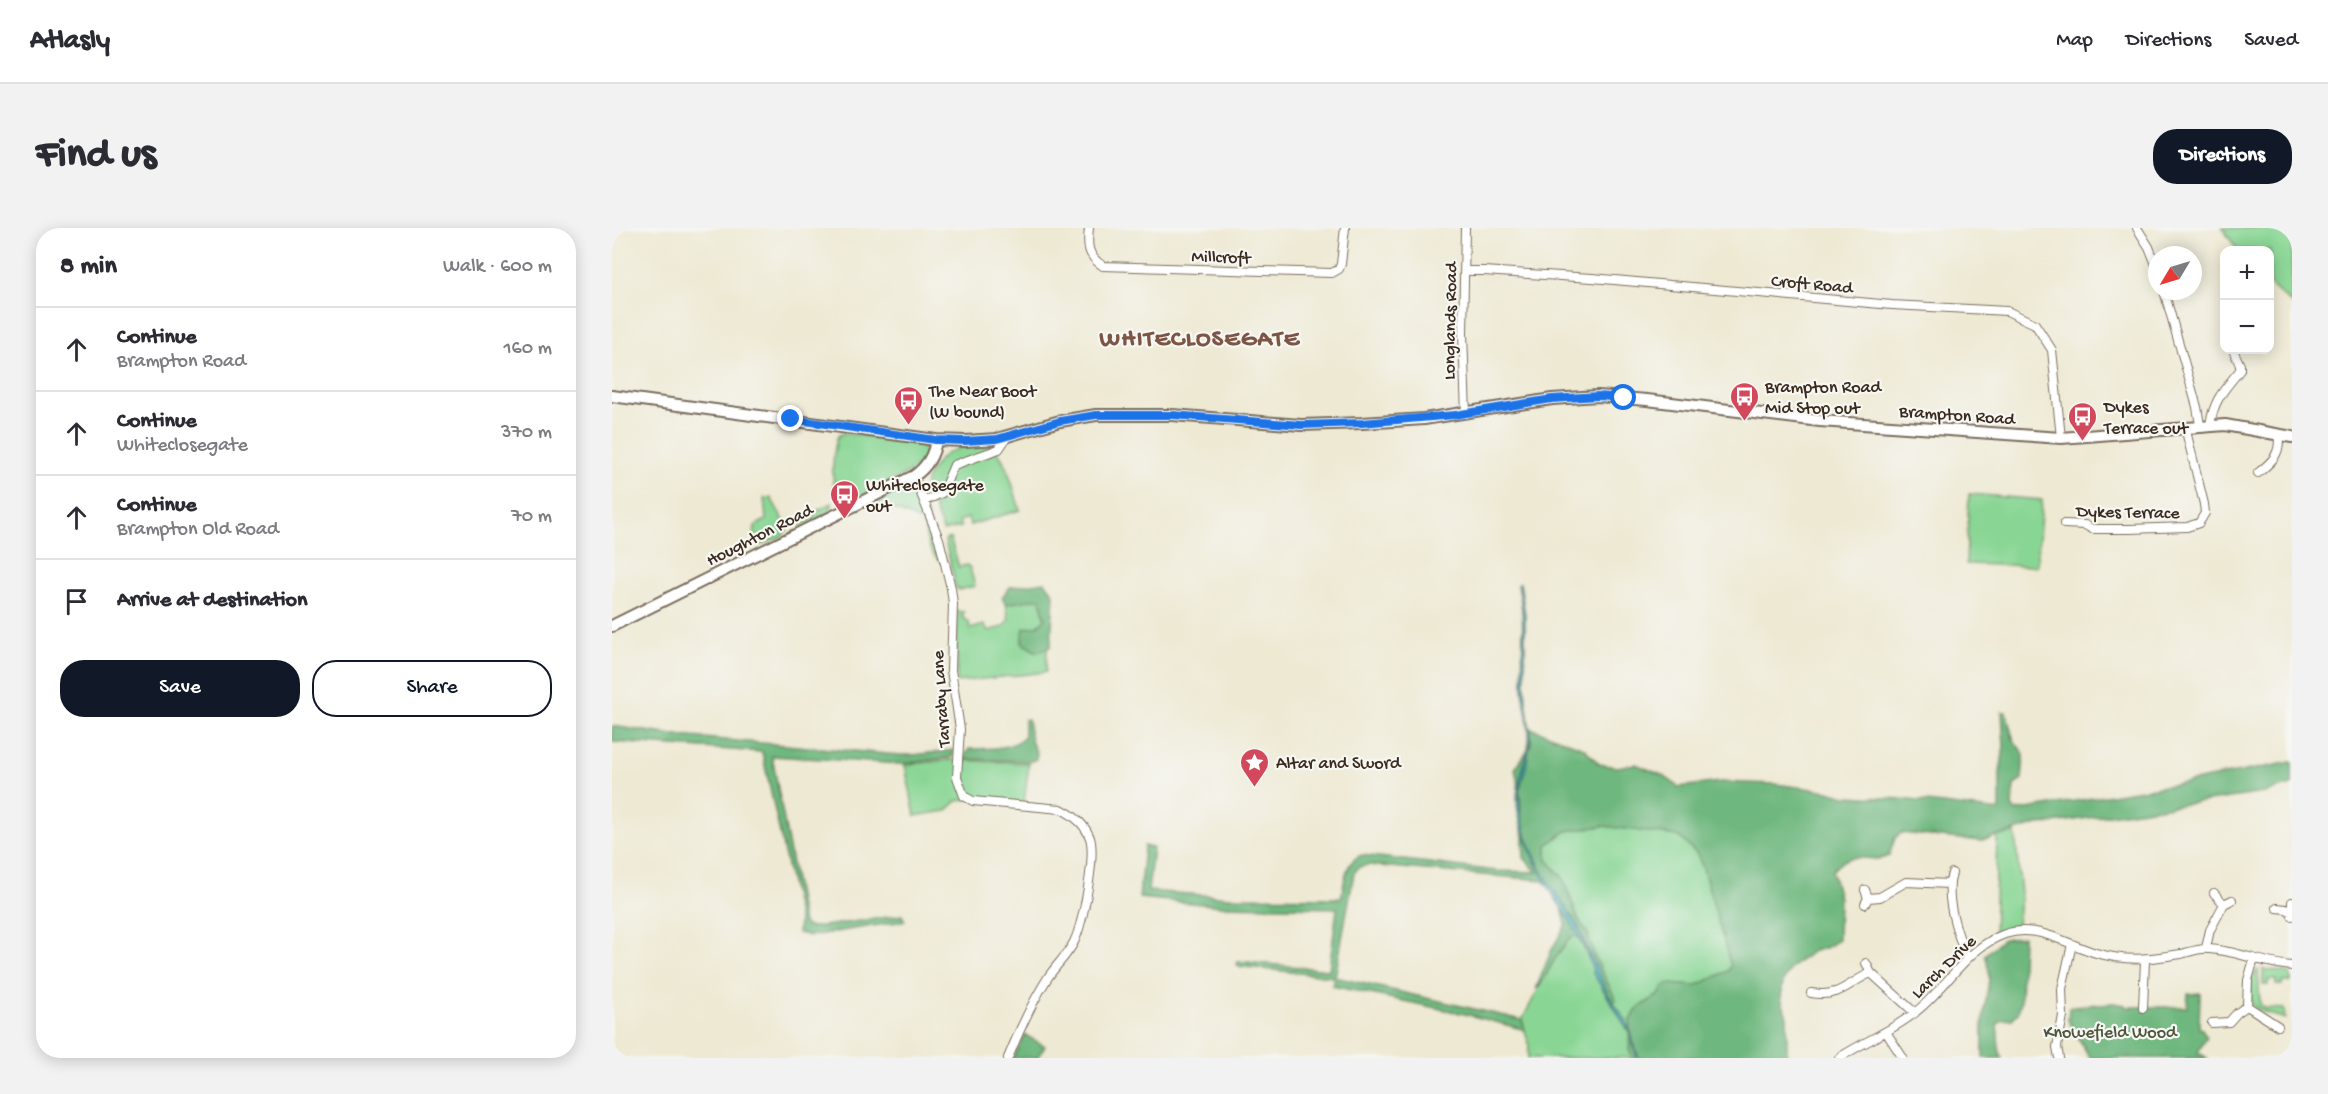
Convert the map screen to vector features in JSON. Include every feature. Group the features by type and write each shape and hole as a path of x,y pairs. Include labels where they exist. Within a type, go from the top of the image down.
{"main road":[{"path":"612,396 936,440 965,441 1007,436"},
{"name":"Brampton Road","path":"1007,436 1060,421 1096,415 1127,413 1301,425 1405,420 1466,414 1552,399 1598,396 1832,422 2061,438 2205,425 2247,427 2292,437"},
{"name":"Houghton Road","path":"612,626 914,476 930,459 936,440"}],"street":[{"name":"Millcroft","path":"1089,228 1087,245 1089,252 1103,266 1332,273 1339,269 1341,264 1345,228"},
{"name":"Longlands Road","path":"1465,228 1463,381 1466,414"},
{"path":"2137,228 2148,246"},
{"name":"Croft Road","path":"1465,272 1484,271 1592,278 1892,305 2007,311 2035,324 2052,350 2061,438"},
{"path":"2167,300 2205,425"},
{"path":"2205,425 2218,396 2240,370 2235,354"},
{"name":"Dykes Terrace","path":"2064,524 2085,525 2092,529 2187,527 2199,523 2205,513 2204,504 2186,427"},
{"path":"2259,473 2278,452 2280,444 2278,434"},
{"path":"925,501 942,493 954,465 999,449 1007,436"},
{"name":"Tarraby Lane","path":"914,476 939,539 951,588 951,670 960,729 956,766 959,788 964,796 973,801 1061,809 1070,813 1081,823 1089,836 1093,853 1084,909 1075,941 1035,998 1008,1058"},
{"path":"1952,873 1948,884 1959,937 1967,958"},
{"path":"1864,890 1867,901 1880,897 1906,882 1948,884"},
{"path":"2214,893 2223,904"},
{"path":"2206,948 2210,930 2223,904 2232,900"},
{"path":"2292,902 2292,916"},
{"path":"2277,908 2292,912"},
{"name":"Larch Drive","path":"1839,1058 1887,1032 1915,1013 1938,993 1967,958 1994,939 2016,931 2047,934 2119,959 2145,960 2206,948 2292,966"},
{"path":"2059,1058 2057,1047 2063,1016 2062,989 2072,944"},
{"path":"2212,1023 2229,1022 2247,1006 2248,980 2254,959"},
{"path":"2143,1008 2145,960"},
{"path":"1866,963 1871,973 1915,1013"},
{"path":"1811,993 1835,994 1871,973"},
{"path":"2247,1006 2278,1026"},
{"path":"1887,1032 1903,1058"}],"green space":[{"path":"2222,228 2292,228 2292,304 2274,288 2274,246 2235,246"},
{"path":"845,433 922,443 925,456 912,471 850,502 837,494 833,476 837,438"},
{"path":"973,446 991,446 1006,466 1020,510 970,525 968,518 959,521 961,527 943,531 925,485 929,474 938,461 951,451"},
{"path":"911,485 915,488 927,518 941,562 930,549 923,522 877,502"},
{"path":"1969,494 2042,500 2037,566 1966,564"},
{"path":"764,498 771,498 788,528 782,537 761,545 755,539 754,532 755,526 766,520"},
{"path":"832,503 831,511 802,526 795,522"},
{"path":"950,538 959,567 967,565 970,568 975,586 960,590 956,588 945,540"},
{"path":"1045,582 1054,594 1051,644 1050,647 1037,652 1022,643 1024,628 1038,626 1045,619 1040,598 1006,604 1002,597 1010,587"},
{"path":"1040,598 1045,619 1022,638 1022,643 1037,652 1047,648 1046,672 957,682 957,611 964,612 962,617 969,622 970,629 984,625 988,631 1003,627 1009,620 1006,604"},
{"path":"2002,712 2006,712 2014,741 2024,754 2022,780 2014,785 2012,806 2015,811 2292,762 2292,785 2264,793 2032,826 1981,841 1901,833 1895,838 1889,856 1873,859 1854,857 1847,859 1832,871 1839,898 1838,939 1827,947 1811,952 1790,969 1783,982 1781,998 1787,1017 1787,1058 1633,1058 1629,1049 1630,1022 1637,1009 1660,994 1663,987 1669,984 1696,986 1728,971 1731,966 1703,868 1697,854 1678,836 1604,826 1566,831 1547,845 1547,860 1563,878 1578,919 1588,934 1594,955 1616,1000 1613,1004 1578,937 1572,936 1566,943 1536,989 1552,949 1566,925 1556,894 1541,880 1368,865 1359,867 1354,873 1335,977 1522,1020 1525,1030 1465,1014 1332,986 1334,977 1237,966 1238,961 1329,970 1337,908 1222,906 1139,898 1144,846 1153,848 1148,891 1231,897 1341,898 1348,867 1362,855 1497,871 1537,872 1524,858 1520,793 1515,769 1531,745 1531,728 1584,748 1599,764 1617,767 1636,764 1664,776 1679,787 1721,782 1775,784 1828,791 1846,796 1902,799 2000,811 2000,773 2004,746"},
{"path":"1028,719 1031,741 1037,753 1036,759 1032,761 963,759 969,749 998,748 1018,742 1024,738 1024,720"},
{"path":"612,726 680,736 900,755 954,750 953,757 901,764 772,756 803,923 807,927 816,927 902,915 905,921 810,936 798,933 799,920 762,752 612,742"},
{"path":"948,760 1029,763 1024,803 970,799 957,801 946,811 915,816 905,765"},
{"path":"1604,826 1679,836 1697,854 1731,966 1728,971 1696,986 1669,984 1663,987 1660,994 1637,1009 1629,1049 1633,1058 1528,1058 1529,1045 1522,1020 1556,956 1572,936 1578,937 1615,1000 1594,955 1588,934 1578,919 1563,878 1547,860 1547,845 1566,831"},
{"path":"2015,832 2021,894 2017,925 1994,936 1997,837"},
{"name":"Knowefield Wood","path":"2023,936 2021,1001 2018,1013 2012,1019 2002,1020 1997,1025 2002,1058 1983,1058 1983,1017 1989,976 1985,955 2003,939"},
{"path":"2263,969 2290,973 2291,982 2276,985 2276,980 2268,980 2268,985 2263,985"},
{"path":"2258,970 2260,1004 2264,1008 2284,1009 2285,1019 2261,1011 2251,1004 2251,979"},
{"name":"Knowefield Wood","path":"2200,993 2199,1028 2207,1037 2198,1052 2207,1058 2090,1058 2068,1020 2069,1008 2073,1006 2114,1003 2125,1005 2125,1007 2187,1007 2188,994"},
{"path":"1025,1035 1045,1046 1037,1058 1013,1058"}],"water":[{"path":"1520,583 1525,615 1525,689 1531,738 1519,791 1520,810 1527,838 1540,868 1578,926 1608,994 1626,1020 1639,1058 1637,1058 1629,1032 1593,973 1588,954 1579,936 1539,870 1521,824 1517,793 1528,749 1529,733 1523,692 1523,622 1518,585"}],"place":[{"name":"Brampton Road Mid Stop out","path":"1744,422"},
{"name":"The Near Boot (W bound)","path":"908,426"},
{"name":"Dykes Terrace out","path":"2083,442"},
{"name":"Whiteclosegate out","path":"845,520"},
{"name":"Altar and Sword","path":"1255,788"}],"district":[{"name":"WHITECLOSEGATE","path":"1200,337"}],"route":[{"path":"791,419 936,440 965,441 997,439 1060,421 1096,415 1127,413 1172,415 1301,425 1424,419 1575,397 1624,398"}]}
